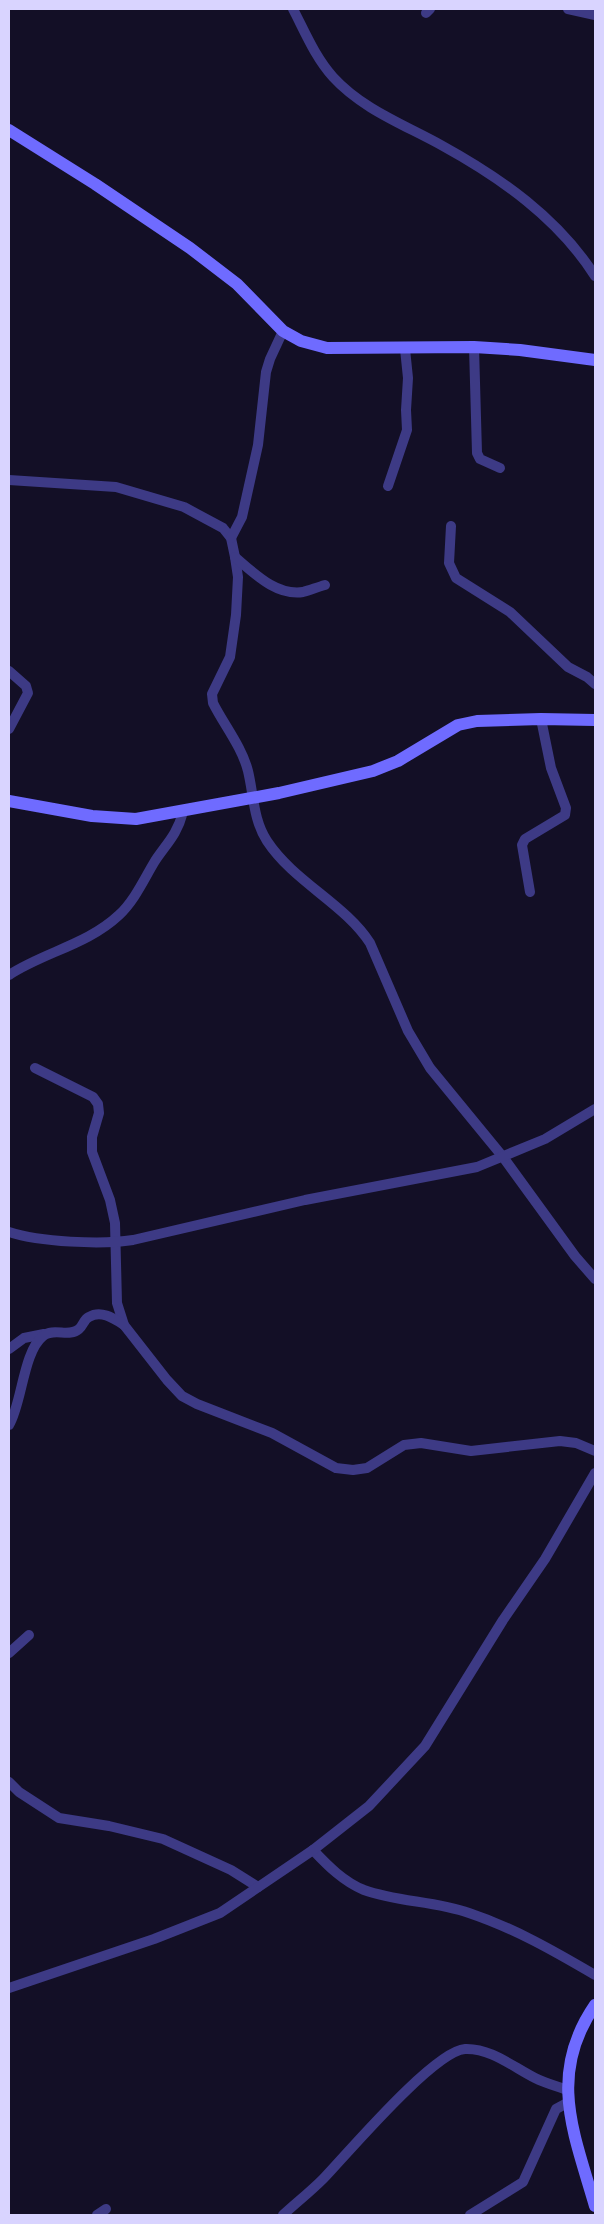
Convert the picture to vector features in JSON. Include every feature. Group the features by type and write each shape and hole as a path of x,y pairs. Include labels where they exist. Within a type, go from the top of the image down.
{"main road":[{"path":"9,130 95,184 190,248 237,284 283,331 301,341 327,348 474,348 520,350 595,360"},
{"path":"9,801 115,819 136,819 183,812 373,771 398,761 458,725 477,721 595,720"},
{"path":"595,2005 577,2037 569,2067 568,2096 574,2134 595,2206"}],"street":[{"path":"293,9 314,52 333,77 351,94 381,114 443,146 507,186 539,210 566,238 595,276"},
{"path":"568,9 595,15"},
{"path":"231,538 242,517 258,445 268,366 283,331"},
{"path":"474,348 477,453 480,459 500,468"},
{"path":"388,486 407,430 408,378 405,349"},
{"path":"9,480 116,487 184,507 223,528 231,538 238,577 236,615 230,657 212,694 213,703 248,770 258,825 268,842 299,878 362,931 370,943 415,1045 430,1068 503,1157 575,1256 595,1279"},
{"path":"451,526 449,563 456,578 510,612 568,668 587,677 595,684"},
{"path":"235,557 274,587 286,592 303,592 325,585"},
{"path":"9,671 26,686 28,692 9,730"},
{"path":"530,892 522,845 525,839 565,815 566,808 551,768 541,719"},
{"path":"9,975 92,935 120,915 129,904 156,859 173,839 183,812"},
{"path":"35,1068 93,1097 98,1104 99,1113 92,1137 92,1152 110,1200 115,1223 117,1303 124,1325 182,1396 197,1404 272,1433 336,1468 353,1470 367,1468 404,1445 421,1444 471,1451 560,1441 576,1443 595,1451"},
{"path":"11,1235 73,1242 114,1243 305,1200 477,1167 545,1139 595,1109"},
{"path":"9,1350 24,1338 54,1332 71,1333 80,1329 87,1317 98,1314 109,1316 124,1325"},
{"path":"9,1425 13,1418 18,1392 32,1355 38,1340 44,1334"},
{"path":"9,1988 194,1924 220,1913 313,1850 369,1806 426,1746 503,1620 545,1559 595,1473"},
{"path":"9,1653 29,1635"},
{"path":"9,1782 19,1792 59,1818 109,1826 162,1839 231,1870 258,1887"},
{"path":"313,1850 328,1866 349,1882 364,1890 465,1911 502,1924 595,1975"},
{"path":"283,2215 321,2181 403,2095 442,2059 465,2049 497,2056 568,2096 556,2109 523,2182 470,2215"}]}
